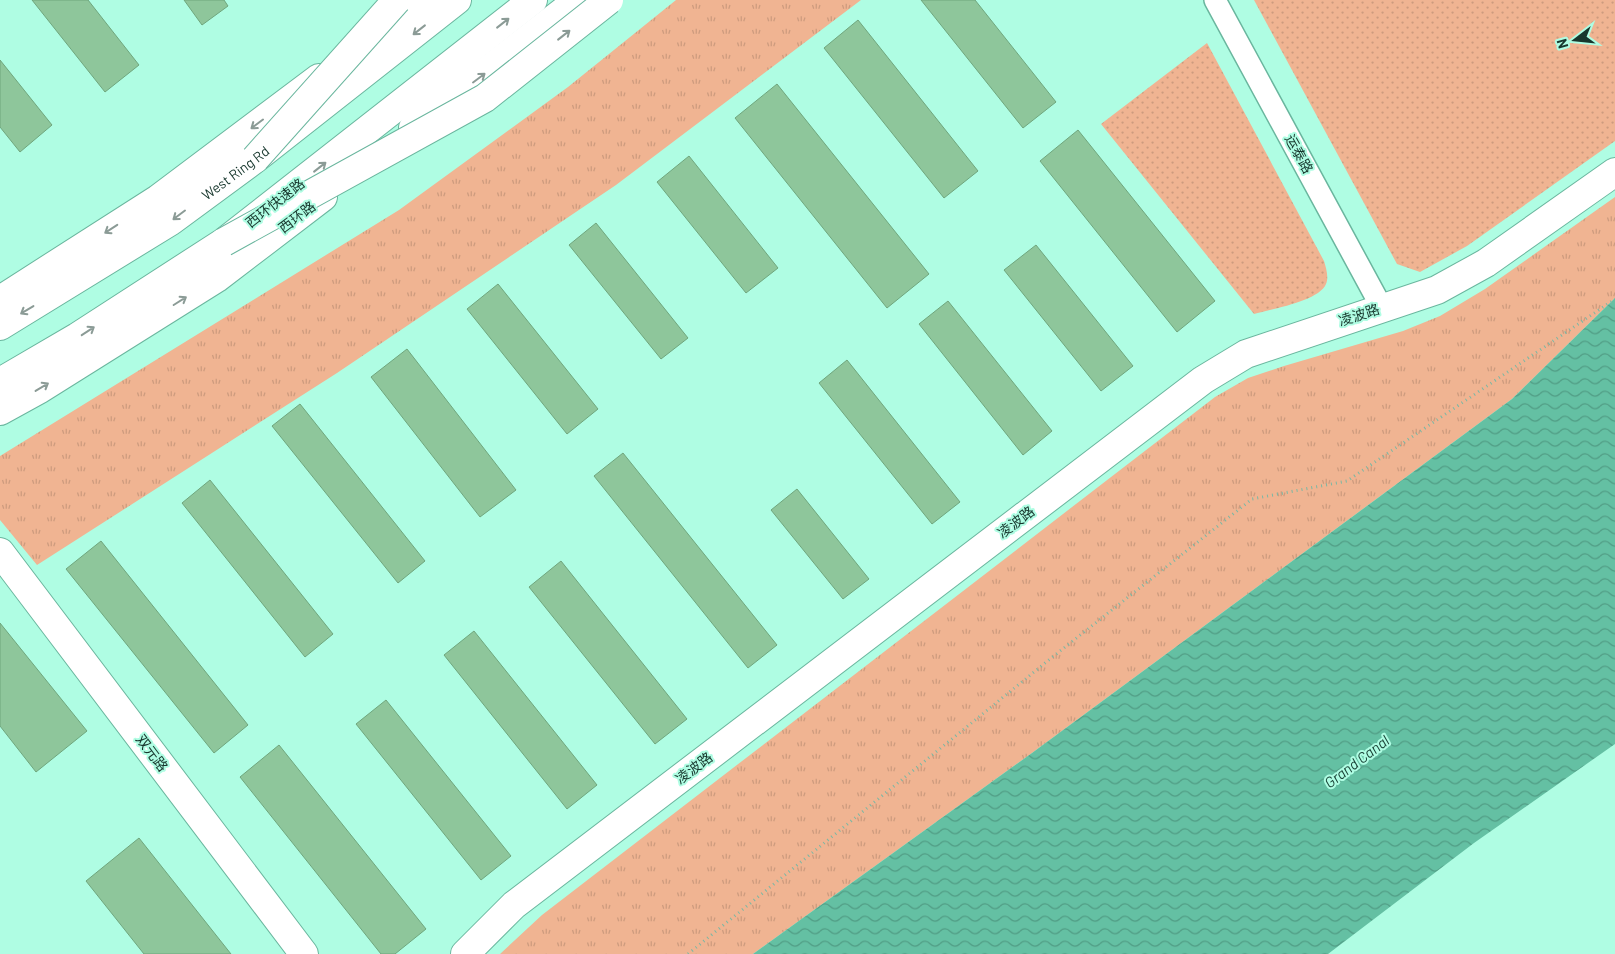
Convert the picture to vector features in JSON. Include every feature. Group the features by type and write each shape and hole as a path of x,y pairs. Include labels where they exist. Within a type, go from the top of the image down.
{"main road":[{"path":"254,159 397,0"},
{"path":"0,300 158,199 422,0"},
{"name":"West Ring Rd","path":"0,326 171,221 254,159 457,0"},
{"name":"西环快速路","path":"0,382 77,338 224,242 533,0"},
{"name":"西环路","path":"0,411 40,389 217,278 500,62 578,0"},
{"path":"224,242 485,98 609,0"},
{"name":"凌波路","path":"465,954 514,905 1203,380 1246,354 1437,290 1486,263 1615,172"},
{"name":"双元路","path":"0,552 304,954"}],"street":[{"name":"运泰路","path":"1215,0 1382,308"}],"path":[{"path":"688,954 1050,659 1252,499 1347,481 1615,299"}],"green space":[{"path":"676,0 861,0 616,185 337,373 37,565 0,520 0,456 399,210 568,87"},
{"path":"1254,0 1615,0 1615,141 1467,246 1420,272 1397,264"},
{"path":"1207,43 1324,261 1327,278 1322,290 1294,304 1254,314 1101,124"},
{"path":"1615,197 1615,298 1512,399 1032,753 753,954 500,954 542,915 1215,397 1248,378 1403,331 1440,316 1485,289"}],"water":[{"name":"Grand Canal","path":"1615,298 1615,744 1474,843 1328,954 753,954 1032,753 1512,399"}],"building":[{"path":"32,0 88,0 139,65 105,92"},
{"path":"184,0 224,0 228,6 202,25"},
{"path":"921,0 975,0 1056,102 1023,128"},
{"path":"858,20 978,171 944,198 824,48"},
{"path":"0,60 52,125 20,152 0,127"},
{"path":"777,84 929,274 887,308 735,118"},
{"path":"1078,130 1215,301 1177,332 1040,161"},
{"path":"689,156 778,268 746,293 657,182"},
{"path":"596,223 688,338 661,359 569,245"},
{"path":"1036,245 1133,366 1101,391 1004,270"},
{"path":"498,284 598,409 567,434 467,309"},
{"path":"948,301 1052,431 1023,455 919,324"},
{"path":"407,349 516,490 480,517 371,377"},
{"path":"847,360 960,502 932,524 819,383"},
{"path":"300,404 425,561 398,583 272,426"},
{"path":"623,453 777,645 748,668 594,476"},
{"path":"210,480 333,634 305,657 182,503"},
{"path":"797,489 869,579 843,599 771,510"},
{"path":"101,541 248,725 214,753 66,569"},
{"path":"561,561 687,719 655,744 529,587"},
{"path":"0,623 87,731 36,772 0,726"},
{"path":"474,631 597,785 567,809 444,655"},
{"path":"386,700 511,856 481,880 356,724"},
{"path":"279,745 426,929 395,954 381,954 240,777"},
{"path":"139,838 231,954 144,954 86,881"}]}
